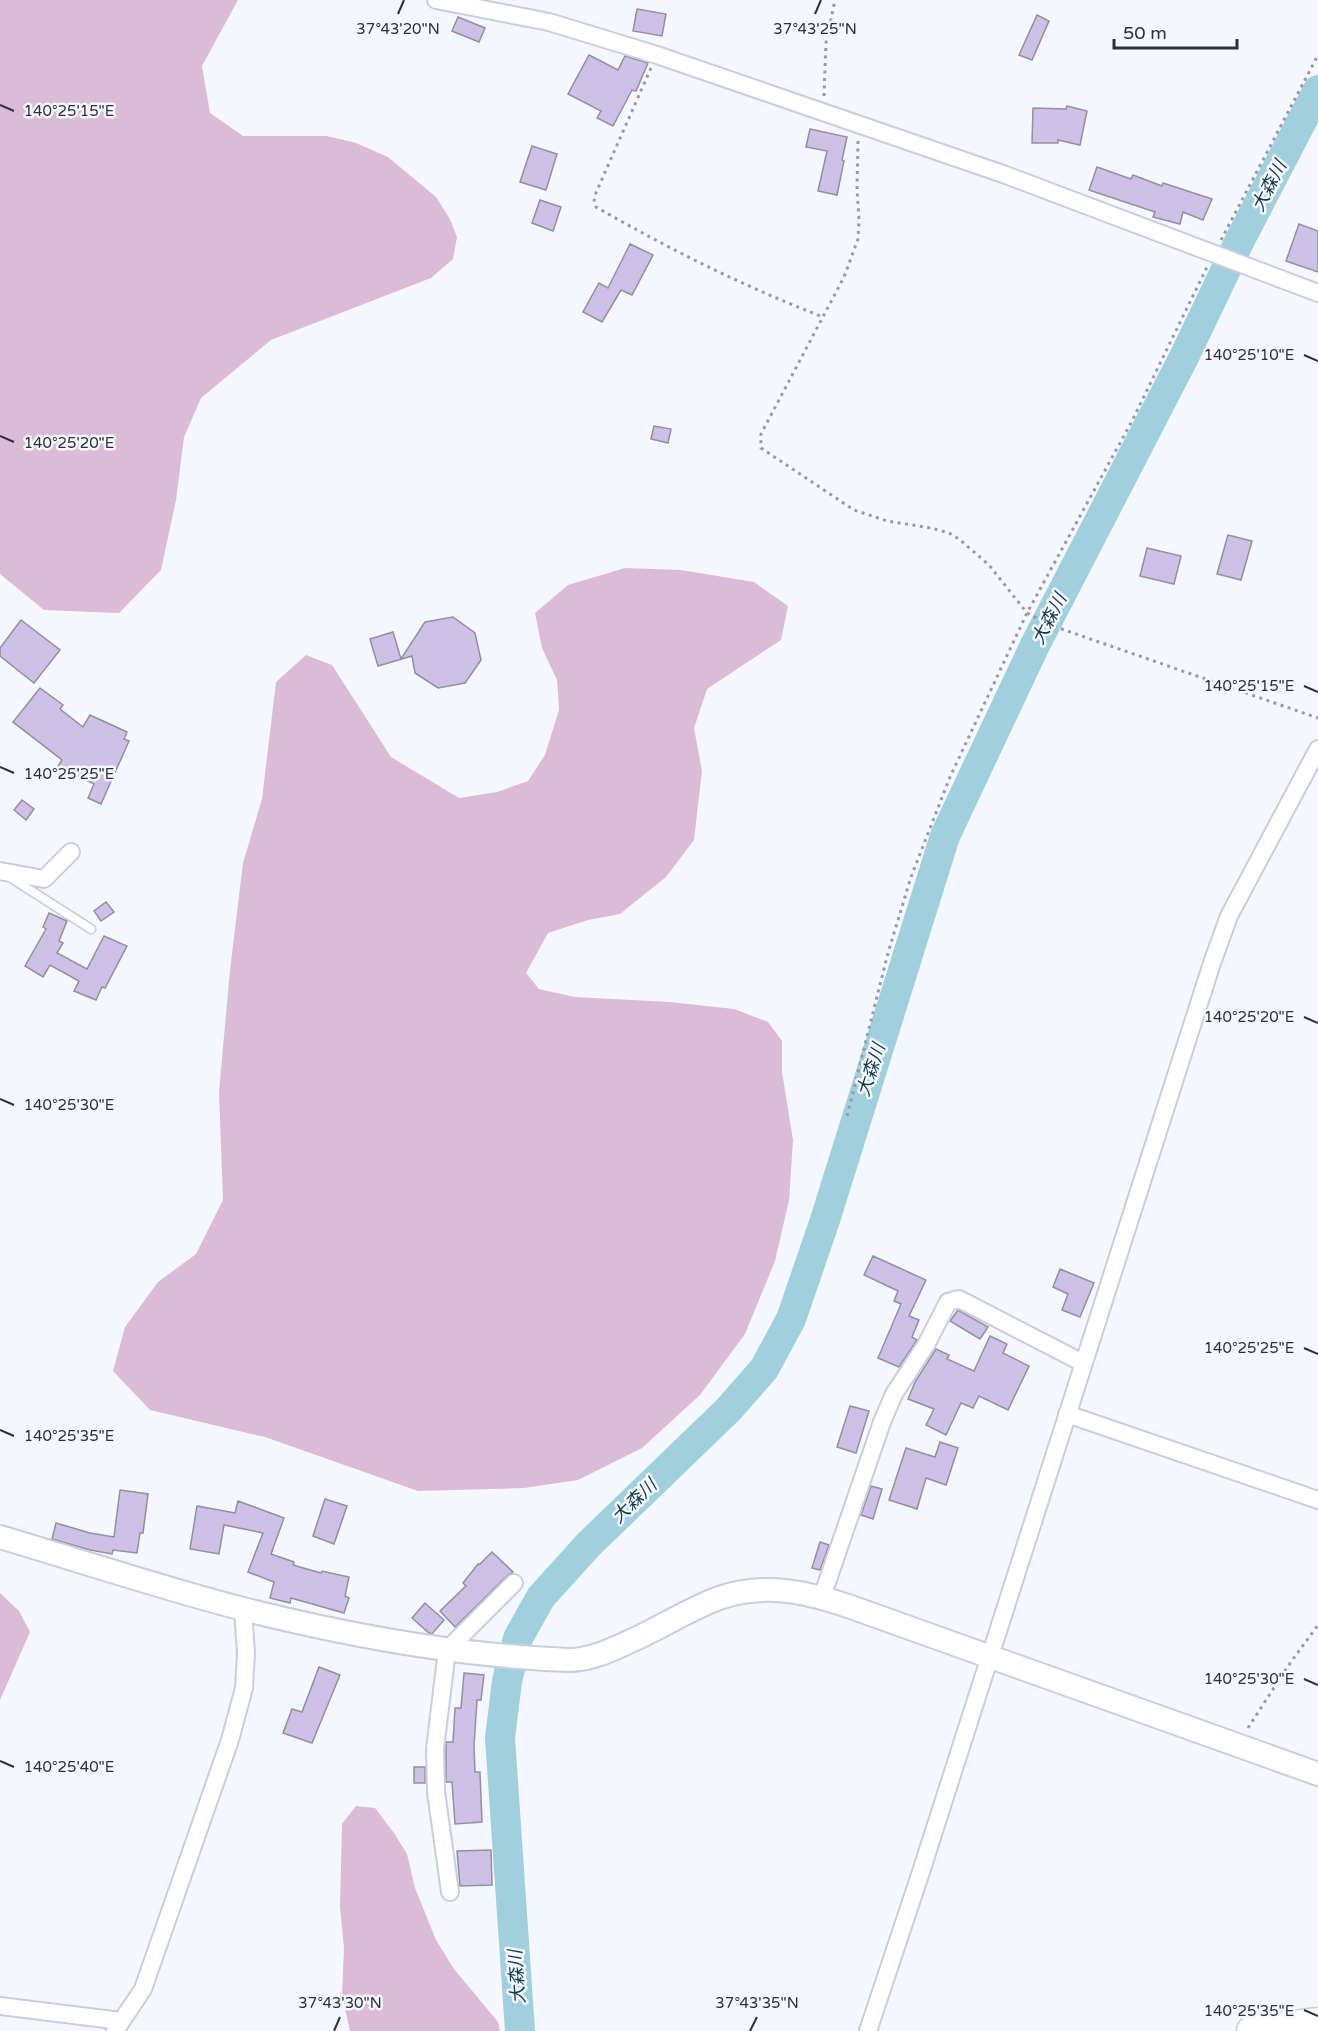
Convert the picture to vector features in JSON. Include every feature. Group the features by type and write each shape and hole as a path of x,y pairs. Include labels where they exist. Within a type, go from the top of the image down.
{"highway":[{"path":"1252,2031 1318,2023"}],"street":[{"path":"436,0 549,22 657,55 1003,174 1318,293"},
{"path":"868,2031 1212,963 1229,916 1318,749"},
{"path":"0,871 44,879 71,852"},
{"path":"822,1597 890,1403 907,1372 926,1345 948,1302 959,1299 1083,1364"},
{"path":"1067,1414 1318,1500"},
{"path":"0,1537 243,1609 447,1650 480,1654 572,1660 593,1657 647,1634 718,1598 759,1589 780,1589 822,1597 1318,1774"},
{"path":"450,1892 436,1792 435,1749 447,1650 514,1583"},
{"path":"0,2006 118,2026 144,1989 230,1740 244,1688 246,1653 243,1609"}],"lane":[{"path":"0,871 91,929"}],"path":[{"path":"823,113 826,43 835,0"},
{"path":"657,55 595,195 596,207 667,248 718,273 762,294 823,317"},
{"path":"847,1116 888,953 911,877 950,777 1027,613 1132,422 1214,253 1318,56"},
{"path":"858,125 858,239 843,277 761,434 761,448 854,510 887,521 931,528 949,533 959,539 989,565 1027,613 1060,629 1318,718"},
{"path":"1238,1745 1288,1666 1318,1625"}],"shaded area":[{"path":"0,0 238,0 202,66 210,113 243,136 327,136 356,143 388,157 436,197 450,219 457,237 453,259 431,278 271,340 201,398 184,437 176,500 161,570 119,613 44,610 0,574"},
{"path":"625,568 681,570 754,582 788,606 781,640 707,689 694,728 702,771 694,840 666,877 620,914 588,920 548,933 526,973 539,989 575,997 670,1002 734,1009 768,1022 782,1041 782,1072 793,1140 789,1200 775,1261 745,1334 700,1395 642,1448 578,1480 524,1488 418,1491 265,1437 150,1410 113,1371 125,1327 158,1282 196,1254 223,1200 219,1092 230,970 243,863 262,799 276,682 306,655 332,665 391,757 459,798 497,792 528,781 545,755 559,710 557,680 542,648 535,613 568,585"},
{"path":"0,1593 19,1611 30,1632 0,1700"},
{"path":"356,1806 375,1808 394,1833 407,1854 415,1888 436,1940 454,1969 498,2022 500,2031 350,2031 342,1995 344,1948 340,1907 342,1824"}],"building":[{"path":"637,9 666,14 662,36 633,31"},
{"path":"1037,15 1049,21 1032,60 1019,55"},
{"path":"458,17 485,28 479,42 452,31"},
{"path":"589,55 618,70 625,56 648,63 636,91 632,90 613,126 597,118 601,111 568,94"},
{"path":"1067,106 1087,111 1080,145 1058,140 1058,143 1032,143 1033,108 1066,109"},
{"path":"810,129 847,137 837,195 818,191 827,151 806,147"},
{"path":"532,146 557,154 546,190 520,182"},
{"path":"1097,167 1131,179 1133,175 1162,186 1163,183 1212,199 1203,220 1183,212 1180,224 1153,217 1155,212 1089,190"},
{"path":"540,200 561,207 553,231 532,223"},
{"path":"1299,224 1318,231 1318,272 1286,261"},
{"path":"630,244 653,255 632,295 621,290 602,322 583,312 599,283 608,288"},
{"path":"654,426 671,429 668,443 651,439"},
{"path":"1228,535 1252,541 1241,580 1217,574"},
{"path":"1147,548 1181,556 1174,584 1140,576"},
{"path":"453,617 475,633 481,660 465,683 438,688 415,673 412,656 378,666 370,639 393,632 401,659 425,622"},
{"path":"21,620 60,650 34,683 0,656 0,648"},
{"path":"40,688 63,705 60,709 83,727 90,715 127,732 124,739 129,741 101,804 88,798 94,784 58,766 62,760 13,722"},
{"path":"22,800 34,809 26,820 14,810"},
{"path":"106,902 114,912 101,921 94,911"},
{"path":"49,913 67,921 59,941 63,943 57,953 87,969 104,936 127,946 105,988 102,987 96,1000 74,991 79,981 50,965 43,977 25,966 46,929 43,927"},
{"path":"873,1256 926,1280 909,1316 919,1320 912,1337 917,1340 899,1367 878,1358 901,1304 894,1301 898,1291 864,1275"},
{"path":"1060,1269 1094,1283 1080,1317 1062,1310 1068,1294 1053,1287"},
{"path":"958,1310 988,1327 980,1339 950,1321"},
{"path":"990,1336 1007,1344 1003,1353 1029,1366 1008,1410 979,1396 973,1408 961,1403 946,1435 926,1425 934,1409 908,1399 915,1382 936,1349 949,1355 947,1359 974,1371"},
{"path":"850,1406 869,1411 856,1453 837,1447"},
{"path":"940,1442 958,1448 946,1485 926,1478 917,1509 889,1500 906,1448 935,1457"},
{"path":"871,1486 882,1489 873,1519 861,1515"},
{"path":"120,1490 148,1494 143,1533 140,1533 137,1553 113,1550 112,1554 52,1539 56,1523 114,1537"},
{"path":"325,1499 347,1506 334,1544 313,1536"},
{"path":"238,1501 284,1518 271,1554 294,1562 293,1565 321,1573 322,1571 349,1577 345,1596 349,1598 344,1613 291,1598 290,1603 270,1598 274,1582 248,1572 263,1533 224,1525 219,1554 190,1549 197,1506 235,1513"},
{"path":"820,1542 829,1545 820,1570 812,1568"},
{"path":"492,1552 513,1572 455,1627 440,1611 466,1586 463,1583 478,1564"},
{"path":"425,1603 444,1620 432,1634 412,1618"},
{"path":"319,1667 340,1675 312,1743 283,1733 292,1709 302,1712"},
{"path":"464,1673 484,1675 481,1700 477,1700 474,1746 475,1772 480,1772 482,1822 455,1824 452,1782 446,1782 446,1742 453,1742 455,1708 461,1708"},
{"path":"414,1767 425,1767 425,1783 414,1783"},
{"path":"491,1850 492,1885 460,1886 457,1851"}],"waterway":[{"name":"大森川","path":"520,2031 500,1738 507,1681 518,1638 541,1597 589,1544 728,1410 764,1369 791,1319 825,1220 945,836 1035,645 1184,357 1241,238 1318,90"}]}
